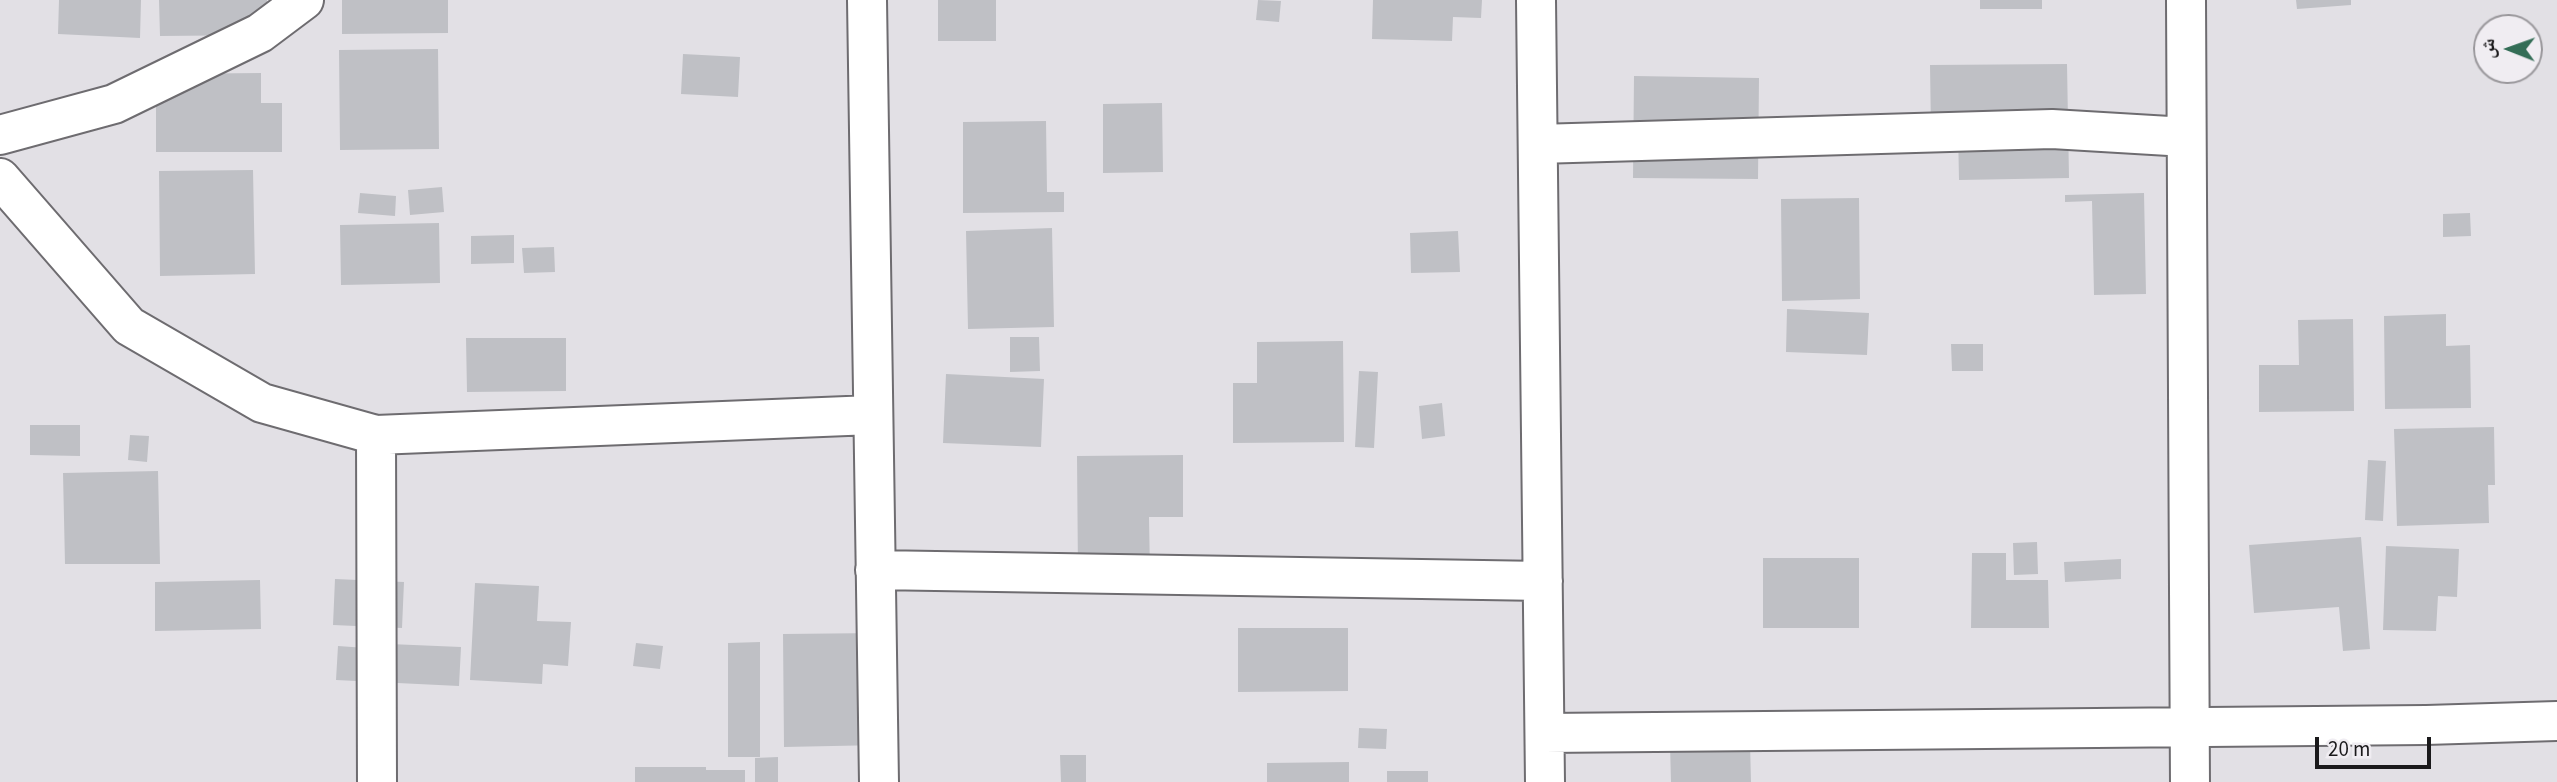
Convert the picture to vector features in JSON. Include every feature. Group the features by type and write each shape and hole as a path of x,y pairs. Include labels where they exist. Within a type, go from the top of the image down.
{"street":[{"path":"0,135 114,104 260,33 304,0"},
{"path":"867,0 879,782"},
{"path":"1536,0 1545,782"},
{"path":"2186,0 2190,782"},
{"path":"1538,144 2052,129 2186,137"},
{"path":"0,178 129,326 262,403 376,435 872,415"},
{"path":"376,435 377,782"},
{"path":"875,570 1543,581"},
{"path":"1545,733 2426,725 2557,721"}],"building":[{"path":"59,0 141,0 140,38 58,34"},
{"path":"159,0 267,0 268,35 160,36"},
{"path":"342,0 448,0 448,33 342,34"},
{"path":"938,0 996,0 996,41 938,41"},
{"path":"1258,0 1281,1 1279,22 1256,20"},
{"path":"1373,0 1482,0 1481,18 1453,17 1452,41 1372,39"},
{"path":"1980,0 2042,0 2042,9 1980,9"},
{"path":"2296,0 2351,0 2351,5 2297,9"},
{"path":"438,49 439,149 340,150 339,50"},
{"path":"683,54 740,57 738,97 681,94"},
{"path":"2067,64 2069,178 1959,180 1958,130 1931,130 1930,65"},
{"path":"261,73 261,103 282,103 282,152 156,152 159,74"},
{"path":"1634,76 1759,78 1758,179 1633,178"},
{"path":"1162,103 1163,172 1103,173 1103,104"},
{"path":"1046,121 1047,192 1064,192 1064,212 963,213 963,122"},
{"path":"253,170 255,274 160,276 159,171"},
{"path":"442,187 444,212 410,215 408,190"},
{"path":"360,193 396,196 395,216 358,213"},
{"path":"2144,193 2146,294 2094,295 2092,201 2065,202 2065,195"},
{"path":"1859,198 1860,299 1782,301 1781,199"},
{"path":"2470,213 2471,236 2443,237 2443,214"},
{"path":"439,223 440,283 341,285 340,225"},
{"path":"1052,228 1054,327 968,329 966,231"},
{"path":"1458,231 1460,272 1411,273 1410,233"},
{"path":"514,235 514,263 471,264 471,236"},
{"path":"554,247 555,272 524,273 522,248"},
{"path":"1787,309 1869,313 1867,355 1786,352"},
{"path":"2446,314 2446,346 2470,345 2471,408 2385,409 2384,316"},
{"path":"2353,319 2354,411 2259,412 2259,365 2299,365 2298,320"},
{"path":"1010,337 1039,337 1040,371 1010,372"},
{"path":"466,338 566,338 566,391 467,392"},
{"path":"1343,341 1344,442 1233,443 1233,383 1257,383 1257,342"},
{"path":"1951,344 1983,344 1983,371 1952,371"},
{"path":"1359,371 1378,372 1374,448 1355,447"},
{"path":"946,374 1044,379 1041,447 943,443"},
{"path":"1442,403 1445,436 1422,439 1419,406"},
{"path":"30,425 80,425 80,456 30,455"},
{"path":"2494,427 2495,485 2488,485 2489,523 2397,526 2394,429"},
{"path":"130,435 149,436 147,462 128,460"},
{"path":"1183,455 1183,517 1149,517 1150,574 1078,575 1077,456"},
{"path":"2368,460 2386,461 2383,521 2365,520"},
{"path":"158,471 160,564 65,564 63,473"},
{"path":"2361,537 2370,649 2343,651 2339,607 2254,613 2249,545"},
{"path":"2037,542 2038,574 2014,575 2013,543"},
{"path":"2386,546 2459,549 2457,597 2438,596 2436,631 2383,630"},
{"path":"1972,553 2006,553 2006,580 2048,580 2049,628 1971,628"},
{"path":"1763,558 1859,558 1859,628 1763,628"},
{"path":"2121,559 2121,579 2065,582 2064,562"},
{"path":"335,579 404,582 402,628 333,625"},
{"path":"260,580 261,629 155,631 155,582"},
{"path":"475,583 539,586 537,621 571,622 568,666 543,664 542,684 470,680"},
{"path":"1238,628 1348,628 1348,691 1238,692"},
{"path":"879,633 881,745 784,747 783,634"},
{"path":"760,642 760,757 728,757 728,643"},
{"path":"366,643 461,647 459,686 336,680 338,646 366,648"},
{"path":"636,643 663,646 660,669 633,666"},
{"path":"1359,728 1387,729 1386,749 1358,748"},
{"path":"1750,743 1751,782 1671,782 1670,744"},
{"path":"1060,755 1086,755 1086,782 1061,782"},
{"path":"778,757 778,782 755,782 755,758"},
{"path":"1349,762 1349,782 1267,782 1267,763"},
{"path":"635,767 745,770 745,782 635,782"},
{"path":"1387,771 1428,771 1428,782 1387,782"}]}
